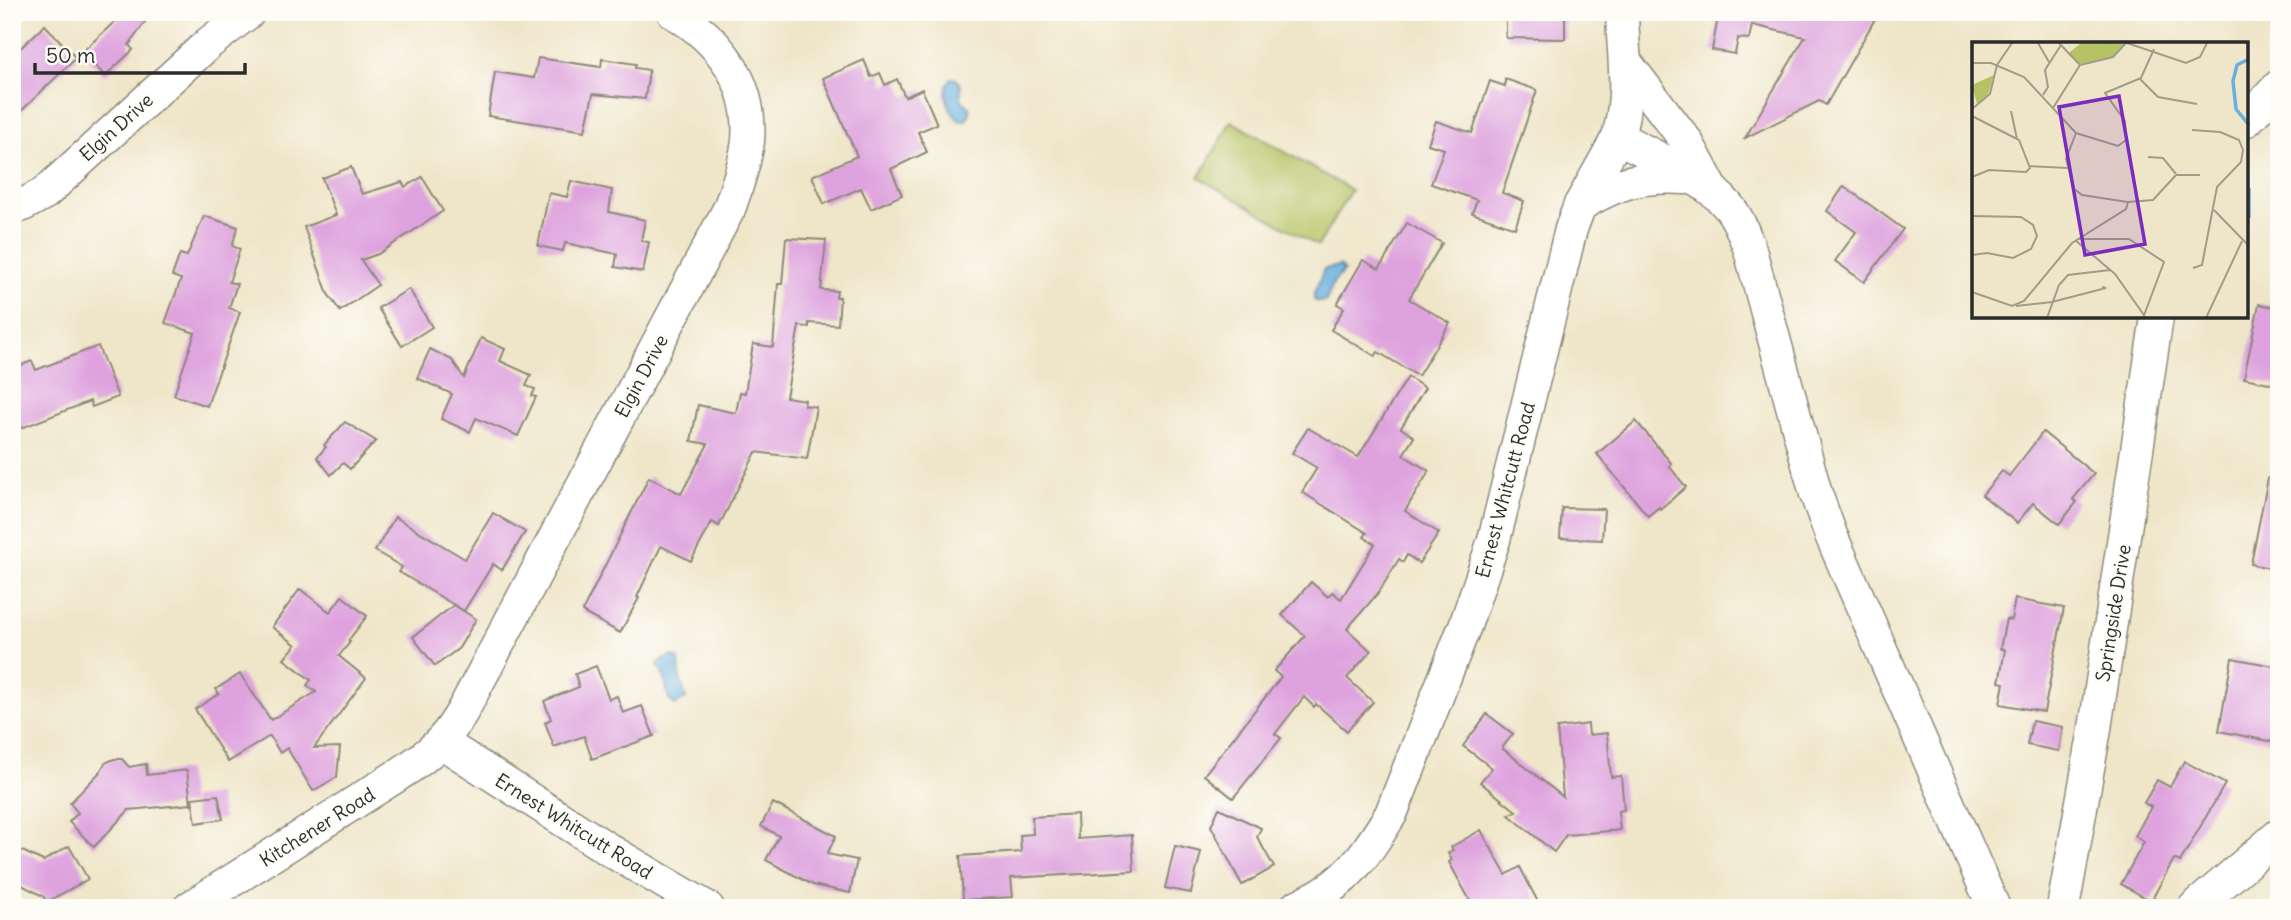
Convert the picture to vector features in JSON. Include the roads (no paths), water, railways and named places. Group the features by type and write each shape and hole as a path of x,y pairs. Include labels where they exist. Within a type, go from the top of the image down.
{"street":[{"name":"Elgin Drive","path":"12,208 46,193 209,43 249,12"},
{"name":"Elgin Drive","path":"441,742 484,671 723,221 742,171 748,141 748,116 741,90 719,48 706,34 673,12"},
{"name":"Ernest Whitcutt Road","path":"1295,908 1348,874 1391,814 1466,623 1494,540 1571,229 1580,205 1618,137 1624,115 1627,64 1622,12"},
{"path":"1627,64 1687,142 1703,184"},
{"path":"2249,118 2279,86"},
{"path":"1618,137 1703,184 1730,208 1750,250 1816,494 1831,535 1994,908"},
{"path":"1580,205 1614,186 1645,177 1703,184"},
{"name":"Springside Drive","path":"2063,908 2094,735 2157,318"},
{"name":"Kitchener Road","path":"189,908 398,775 441,742"},
{"name":"Ernest Whitcutt Road","path":"441,742 611,851 708,908"},
{"path":"2194,908 2279,835"}],"water":[{"path":"951,78 961,85 961,99 969,107 970,113 966,120 960,121 949,106 946,89"},
{"path":"1340,266 1344,270 1334,282 1326,301 1314,300 1324,269"},
{"path":"673,656 679,659 680,679 686,698 675,705 669,700 665,679 658,665 662,660"}]}
